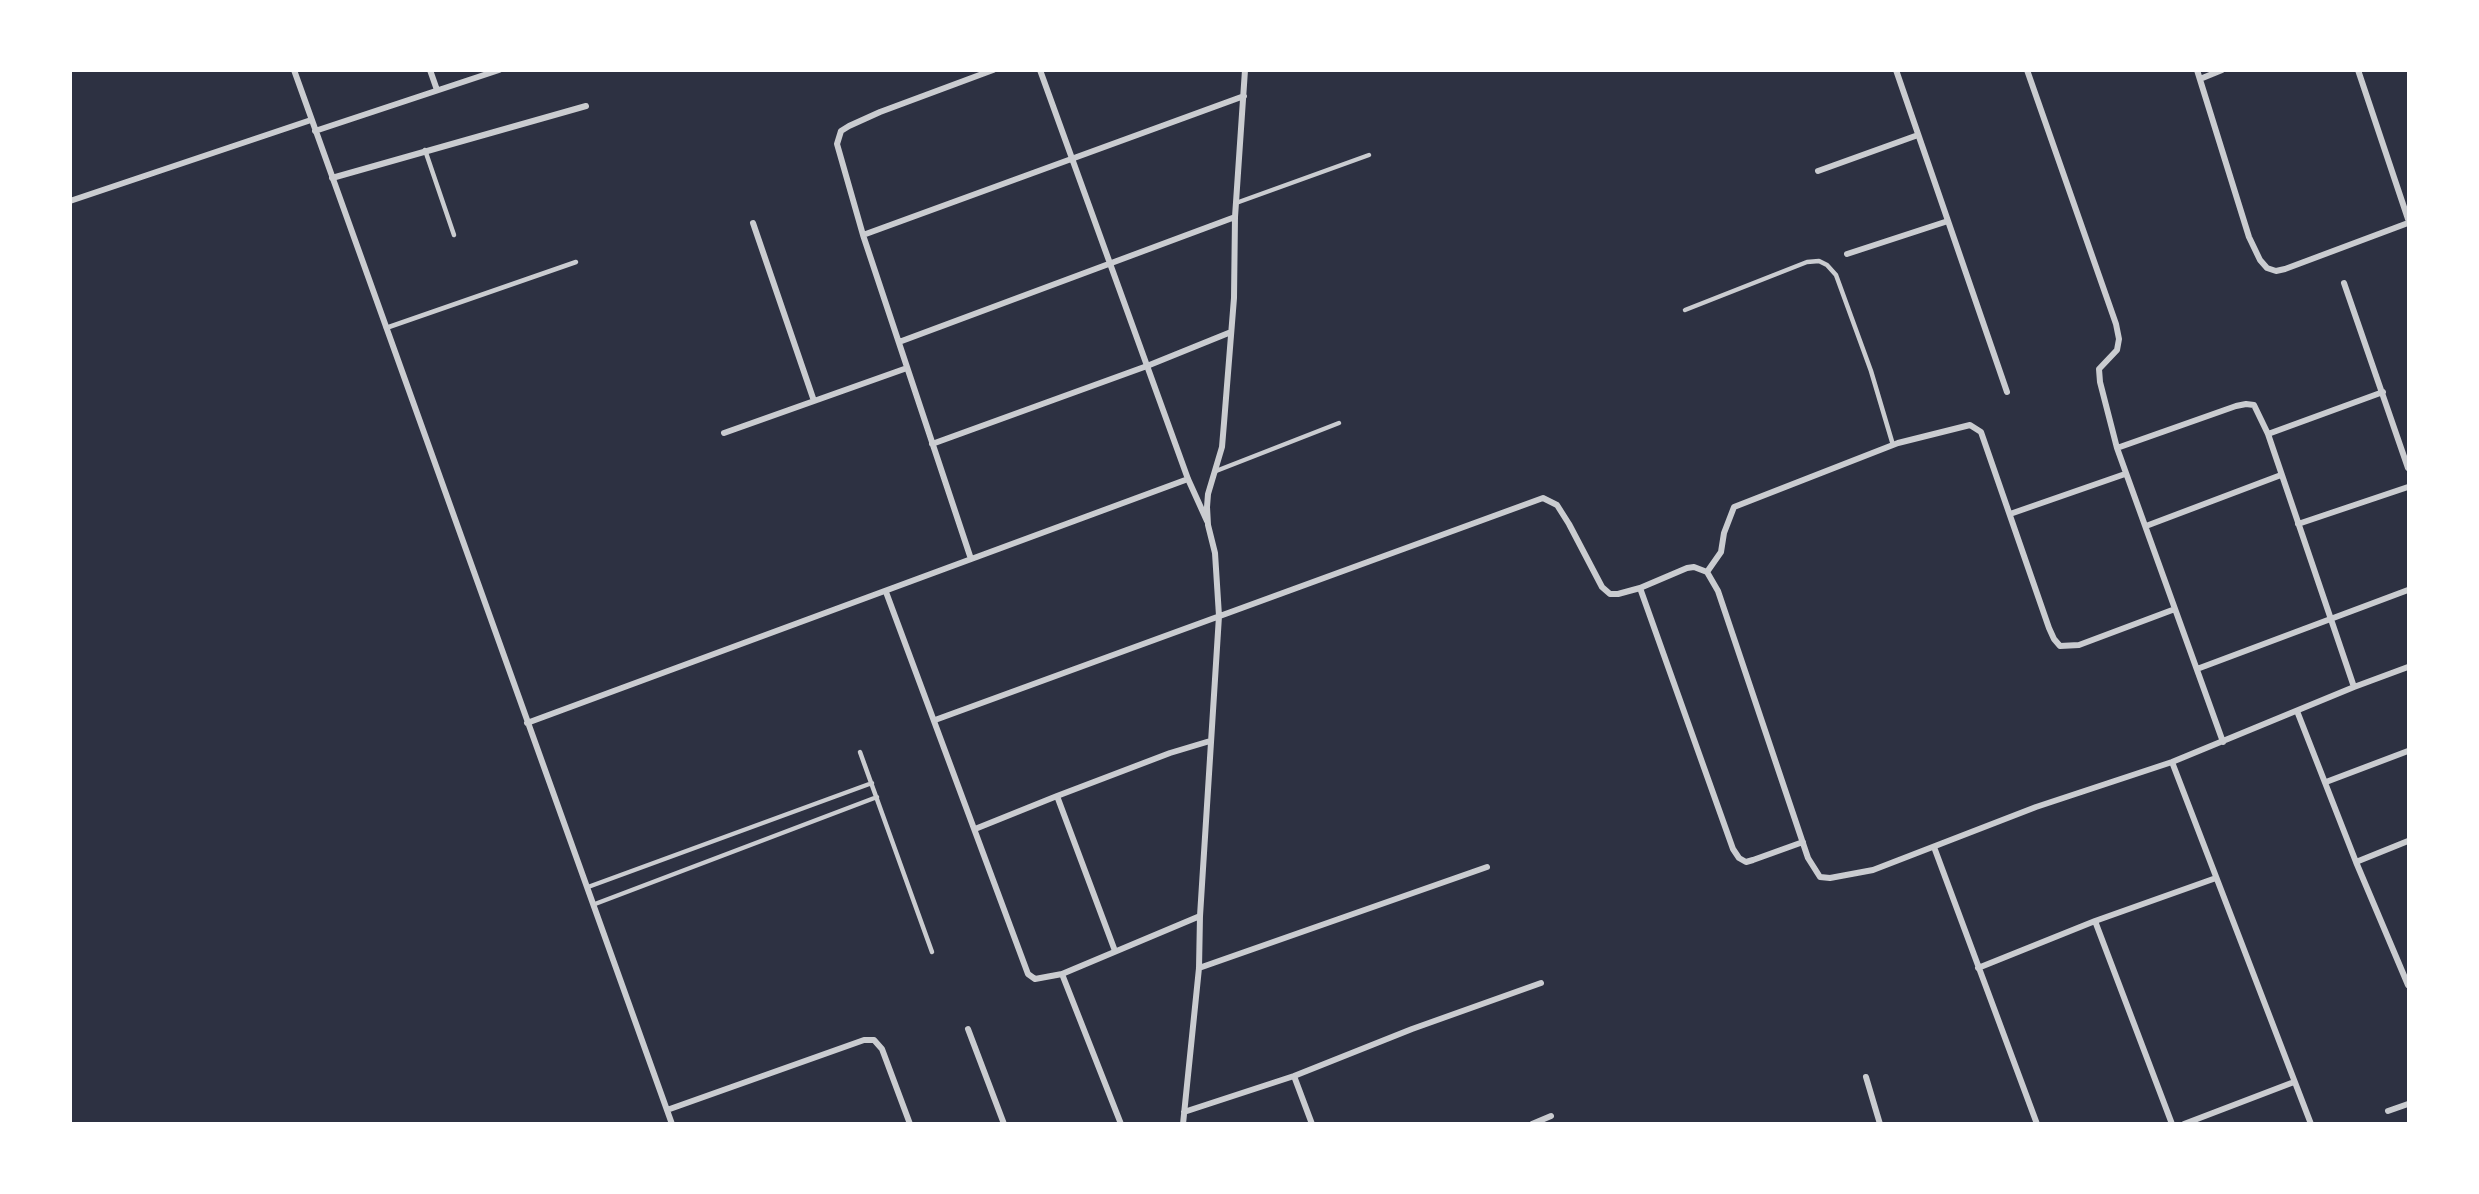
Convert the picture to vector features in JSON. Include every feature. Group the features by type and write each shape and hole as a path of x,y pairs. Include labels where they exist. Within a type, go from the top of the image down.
{"street":[{"path":"294,70 672,1124"},
{"path":"430,70 437,90"},
{"path":"315,131 499,70"},
{"path":"971,559 863,236 837,144 841,131 880,112 993,70"},
{"path":"1041,70 1188,479 1208,525 1215,553 1219,616 1200,916 1199,968 1184,1124"},
{"path":"1208,525 1208,494 1216,471 1222,439 1234,298 1235,217 1245,70"},
{"path":"1896,70 2007,392"},
{"path":"2027,70 2116,324 2119,339 2117,350 2099,369 2100,382 2117,448 2223,742"},
{"path":"2197,70 2249,237 2260,260 2267,268 2276,271 2285,270 2409,221 2358,70"},
{"path":"2200,79 2222,70"},
{"path":"863,236 1244,96"},
{"path":"332,178 586,106"},
{"path":"70,201 311,120"},
{"path":"1818,171 1918,135"},
{"path":"899,342 1235,217"},
{"path":"1847,255 1948,221"},
{"path":"753,223 814,401"},
{"path":"2344,283 2409,468"},
{"path":"932,444 1147,366 1231,332"},
{"path":"724,433 907,368"},
{"path":"2268,434 2383,392"},
{"path":"2117,448 2246,404 2254,405 2268,434 2354,687"},
{"path":"1707,572 1721,552 1724,533 1734,507 1893,445 1962,426 1975,427 1981,432 2049,628 2060,646 2079,645 2175,609"},
{"path":"2010,514 2125,474"},
{"path":"2146,526 2281,475"},
{"path":"527,723 1188,479"},
{"path":"2298,524 2409,487"},
{"path":"935,720 1543,498 1557,505 1602,587 1610,594 1640,588 1687,568 1694,567 1707,572 1718,591 1808,858 1820,877 1830,878 1874,870 2036,807 2172,762 2354,687 2409,667"},
{"path":"1640,588 1733,849 1739,858 1746,862 1803,842"},
{"path":"2197,669 2409,590"},
{"path":"886,592 1028,974 1035,979 1062,974 1200,916"},
{"path":"2297,711 2356,862 2409,985"},
{"path":"975,829 1170,753 1210,741"},
{"path":"2325,782 2409,751"},
{"path":"2172,762 2216,878 2234,918 2311,1124"},
{"path":"1057,796 1115,951"},
{"path":"2356,862 2409,841"},
{"path":"1934,847 2037,1124"},
{"path":"1199,968 1487,867"},
{"path":"1978,968 2095,921 2216,878"},
{"path":"2095,921 2172,1124"},
{"path":"1062,974 1121,1124"},
{"path":"1184,1112 1294,1076 1412,1029 1541,983"},
{"path":"969,1029 1004,1124"},
{"path":"667,1110 864,1040 874,1040 882,1049 910,1124"},
{"path":"1294,1076 1312,1124"},
{"path":"1866,1077 1881,1124"},
{"path":"2184,1124 2294,1082"},
{"path":"2388,1111 2409,1104"},
{"path":"1532,1124 1551,1116"}],"lane":[{"path":"425,150 454,235"},
{"path":"1236,204 1369,155"},
{"path":"1686,310 1807,262 1819,261 1827,265 1836,275 1871,371 1893,445"},
{"path":"386,328 576,262"},
{"path":"1216,471 1339,423"},
{"path":"860,752 932,952"},
{"path":"588,887 872,783"},
{"path":"594,904 877,797"}]}
